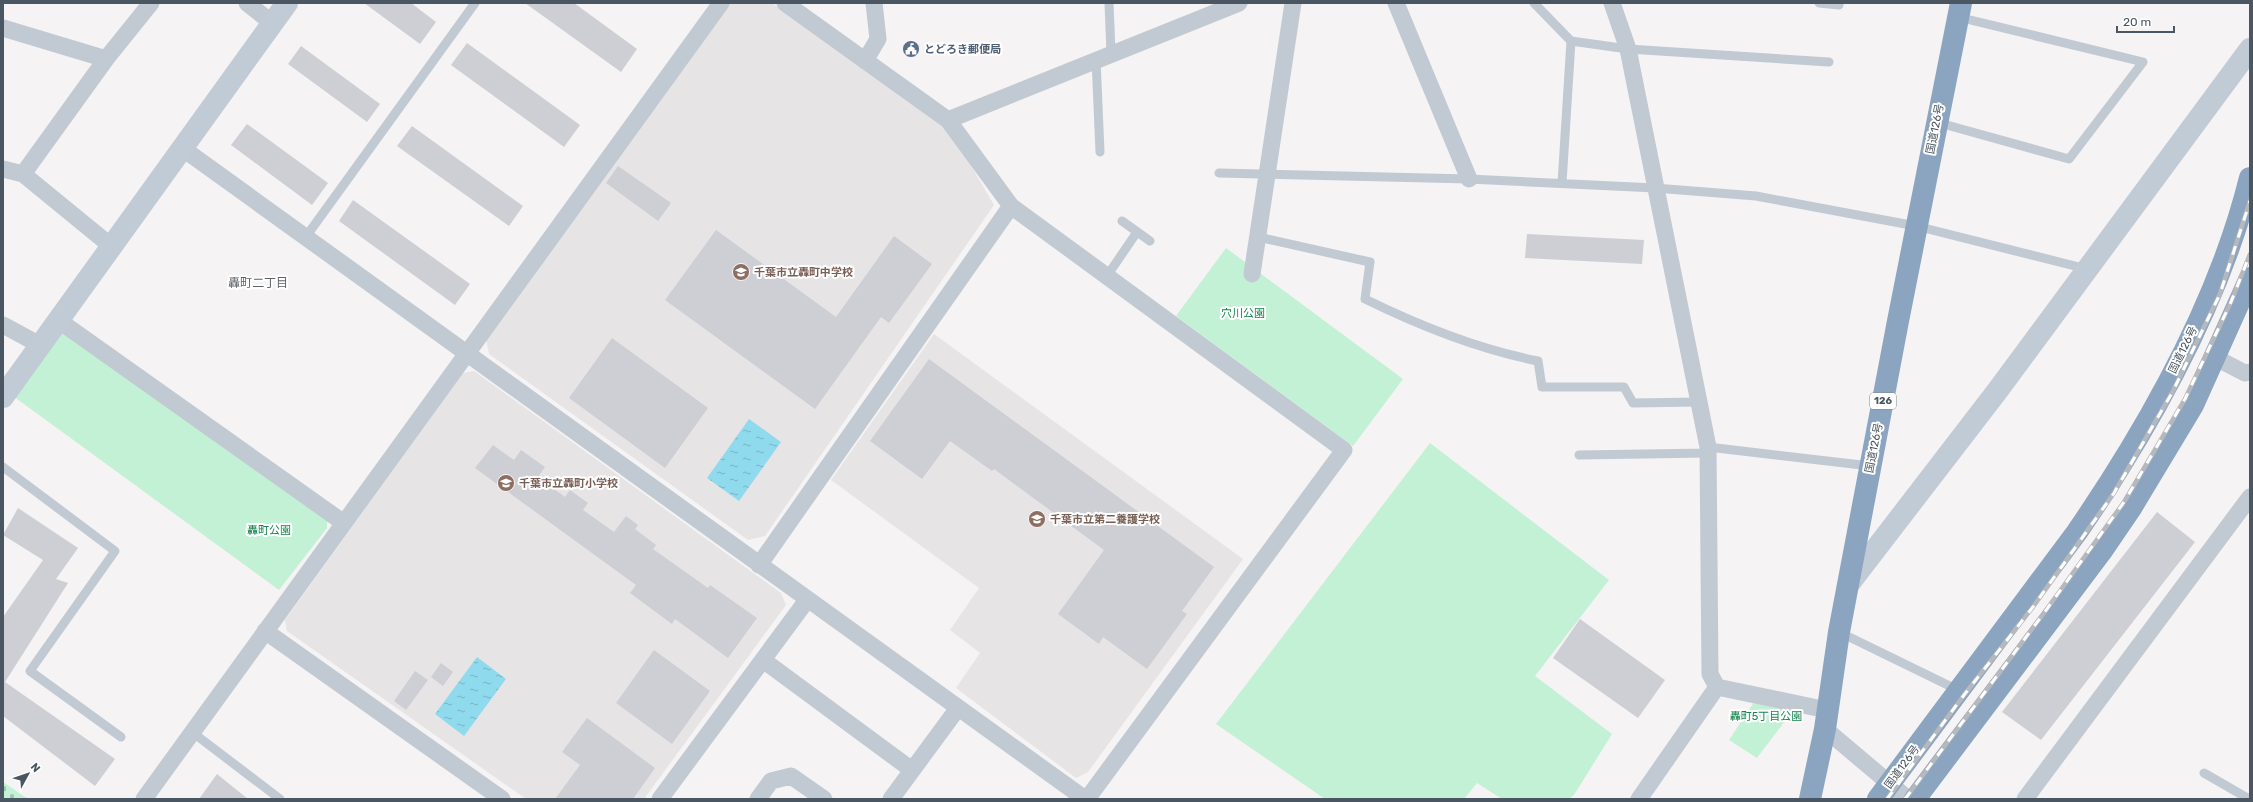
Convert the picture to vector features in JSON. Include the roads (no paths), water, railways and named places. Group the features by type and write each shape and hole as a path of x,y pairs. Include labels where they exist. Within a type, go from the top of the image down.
{"highway":[{"name":"国道126号","path":"1810,799 1826,720 1839,632 1870,466 1936,122 1960,10"},
{"name":"国道126号","path":"1884,791 2077,532 2106,489 2164,388 2212,290 2232,240 2250,178"},
{"path":"1915,799 2101,552 2131,508 2193,405 2250,278"}],"street":[{"path":"22,174 106,59 151,3"},
{"path":"247,3 272,23"},
{"path":"3,397 287,3"},
{"path":"144,799 720,3"},
{"path":"182,148 807,600 1086,799 1344,450 1011,206 948,120 785,3"},
{"path":"865,61 878,40 874,3"},
{"path":"948,120 1239,3"},
{"path":"1252,274 1293,3"},
{"path":"1396,3 1470,179"},
{"path":"1612,3 1628,49 1708,450 1710,674 1717,687 1826,720 1884,791 1908,799"},
{"path":"3,28 106,59"},
{"path":"1848,585 1998,390 2250,49"},
{"path":"3,169 22,174 111,246"},
{"path":"759,565 1011,206"},
{"path":"58,320 344,523"},
{"path":"3,325 40,345"},
{"path":"2214,357 2245,373 2250,372"},
{"path":"2025,799 2250,497"},
{"path":"660,799 807,600"},
{"path":"265,631 502,799"},
{"path":"763,660 912,770"},
{"path":"1640,799 1717,687"},
{"path":"891,799 958,708"},
{"path":"758,799 771,781 791,776 824,799"}],"lane":[{"path":"305,238 475,3"},
{"path":"1100,152 1104,56 1109,3"},
{"path":"1534,3 1571,41 1628,49 1829,62"},
{"path":"1819,3 1839,5 1839,3"},
{"path":"1936,122 2069,158 2143,62 1960,10"},
{"path":"1562,183 1571,41"},
{"path":"1219,173 1470,179 1655,188 1756,196 1916,226 2087,269"},
{"path":"1122,221 1150,241"},
{"path":"1107,276 1137,232"},
{"path":"1258,237 1370,262 1365,299 1410,321 1499,354 1538,361 1542,387 1624,387 1633,404 1699,402"},
{"path":"1579,455 1708,450 1870,466"},
{"path":"3,467 115,551 30,671 121,737"},
{"path":"1839,632 1958,690"},
{"path":"192,732 280,799"},
{"path":"2204,772 2249,799"}],"water":[{"path":"749,419 781,442 739,501 707,478"},
{"path":"477,657 506,679 464,736 435,714"}],"railway":[{"path":"1887,799 1964,695 2033,607 2114,493 2173,391 2220,294 2250,201"},
{"path":"1905,799 2044,613 2124,502 2185,399 2231,302 2250,254"}],"place":[{"name":"とどろき郵便局","path":"911,49"},
{"name":"千葉市立轟町中学校","path":"741,272"},
{"name":"千葉市立轟町小学校","path":"506,483"},
{"name":"千葉市立第二養護学校","path":"1037,519"}],"district":[{"name":"轟町二丁目","path":"258,283"}],"park label":[{"name":"穴川公園","path":"1243,313"},
{"name":"轟町公園","path":"269,530"},
{"name":"轟町5丁目公園","path":"1766,716"}]}
